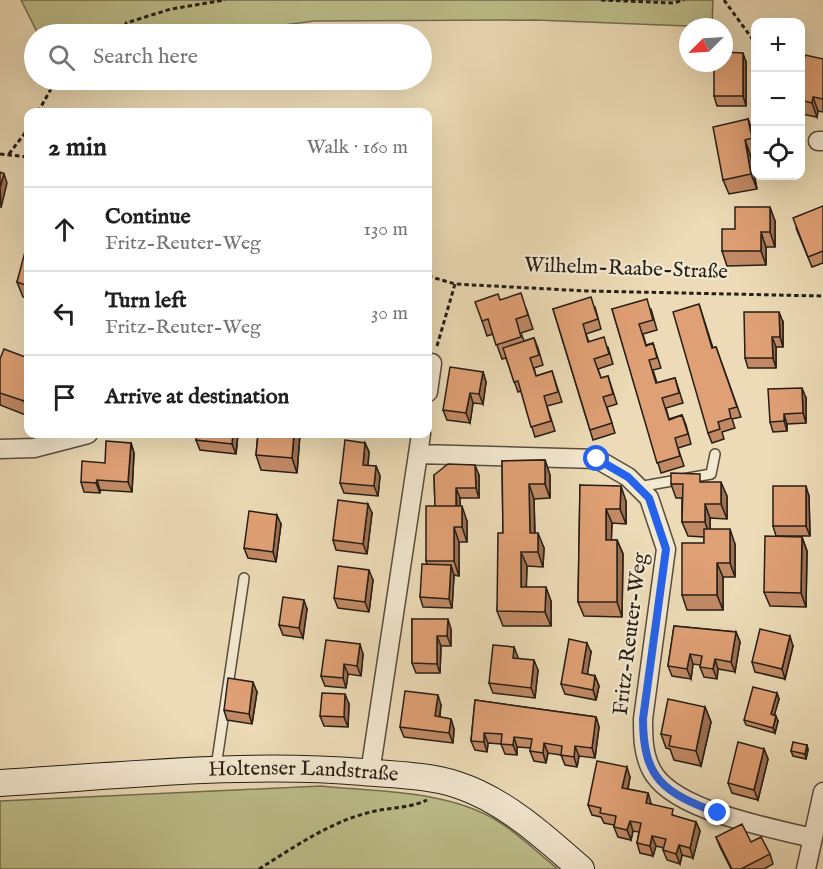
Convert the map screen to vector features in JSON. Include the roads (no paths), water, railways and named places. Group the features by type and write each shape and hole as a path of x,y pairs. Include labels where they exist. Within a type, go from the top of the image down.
{"main road":[{"name":"Holtenser Landstraße","path":"0,783 306,767 404,775 458,785 506,809 548,839 581,869"}],"street":[{"path":"0,449 34,448 73,438"},
{"path":"370,773 420,438"},
{"name":"Fritz-Reuter-Weg","path":"418,454 597,459 628,477 649,498 666,549 643,719 643,746 651,771 679,798 718,813 812,838"},
{"path":"806,869 823,792"}],"lane":[{"path":"638,487 711,474 715,454"},
{"path":"216,770 244,578"}]}
